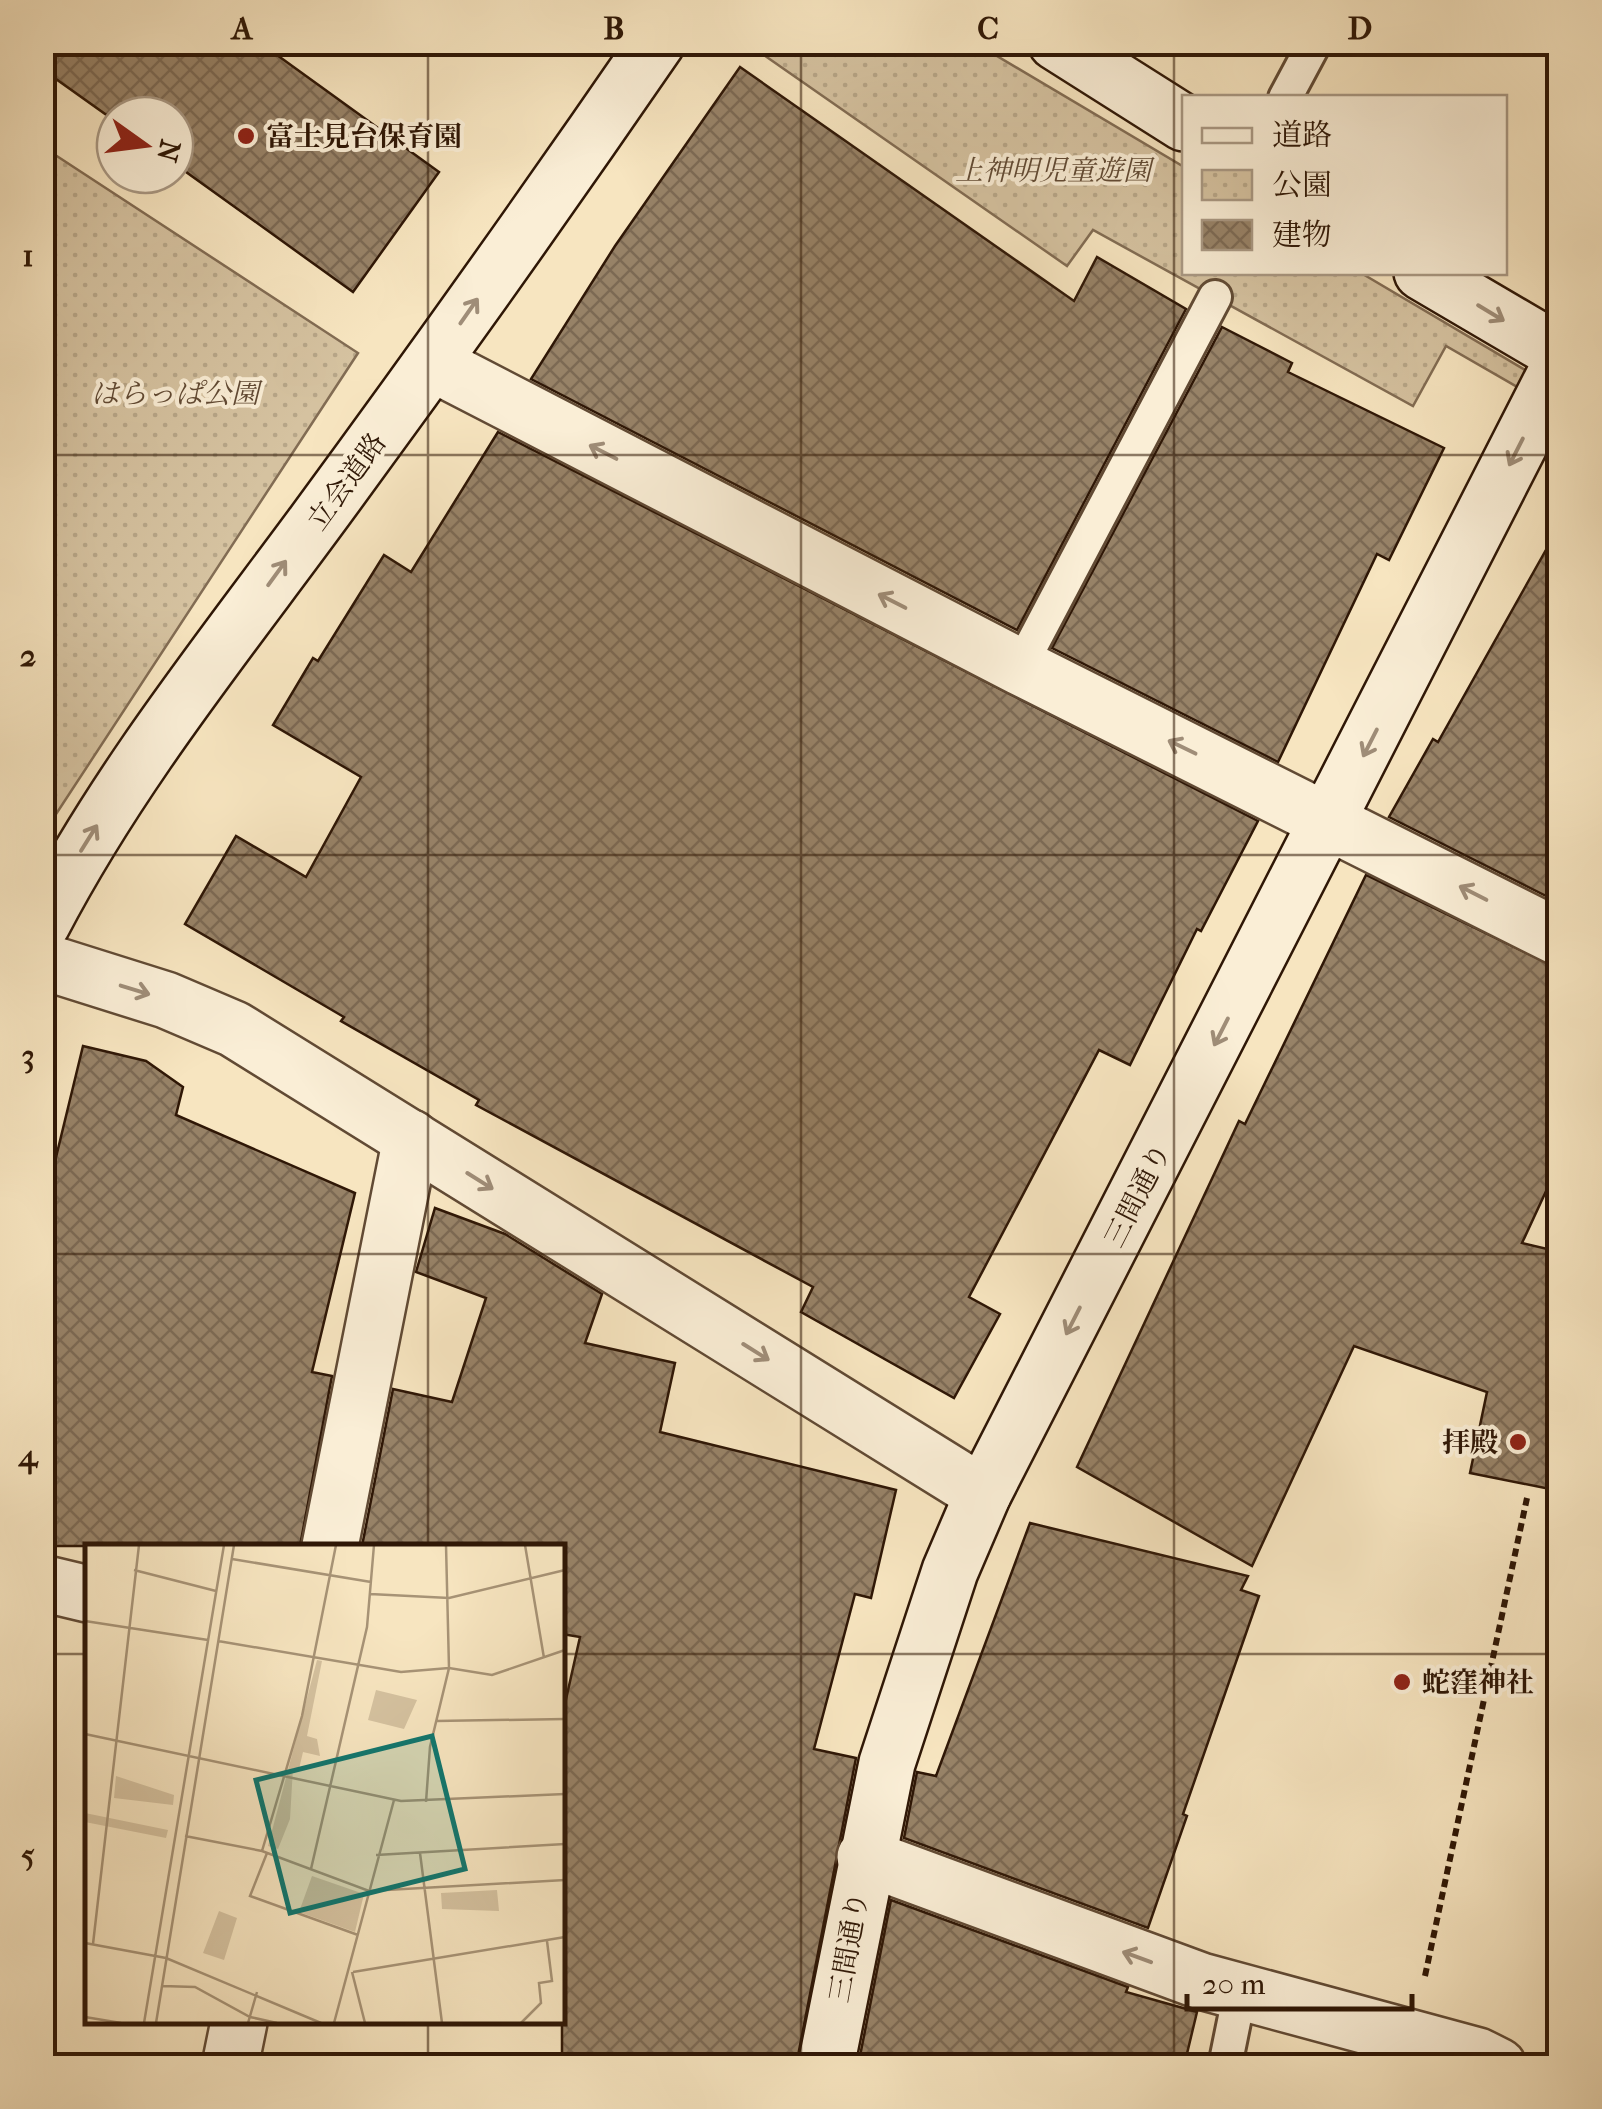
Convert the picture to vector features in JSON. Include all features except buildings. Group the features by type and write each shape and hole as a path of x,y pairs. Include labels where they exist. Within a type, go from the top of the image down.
{"street":[{"name":"立会道路","path":"42,924 82,847 142,757 432,364 657,42"},
{"path":"1056,42 1182,123"},
{"path":"1427,275 1560,354"},
{"path":"432,364 1020,667 1560,938"},
{"name":"三間通り","path":"826,2066 887,1763 950,1572 984,1494 1560,365"},
{"path":"42,961 202,1013 984,1494"},
{"path":"330,1544 410,1138"},
{"path":"42,1583 85,1593"},
{"path":"865,1858 1240,1992 1412,2038 1498,2066"},
{"path":"230,2066 239,2024"}],"lane":[{"path":"1287,95 1315,42"},
{"path":"1020,667 1215,298"},
{"path":"1224,2066 1240,1992"}],"path":[{"path":"1412,2038 1526,1498"}],"green space":[{"name":"上神明児童遊園","path":"763,42 975,43 1182,166 1182,275 1364,275 1559,390 1559,411 1446,346 1413,406 1093,230 1067,266 758,51"},
{"name":"はらっぱ公園","path":"43,147 95,181 95,195 116,195 358,353 43,834"}],"place":[{"name":"富士見台保育園","path":"246,136"},
{"name":"拝殿","path":"1518,1442"},
{"name":"蛇窪神社","path":"1402,1682"}]}
